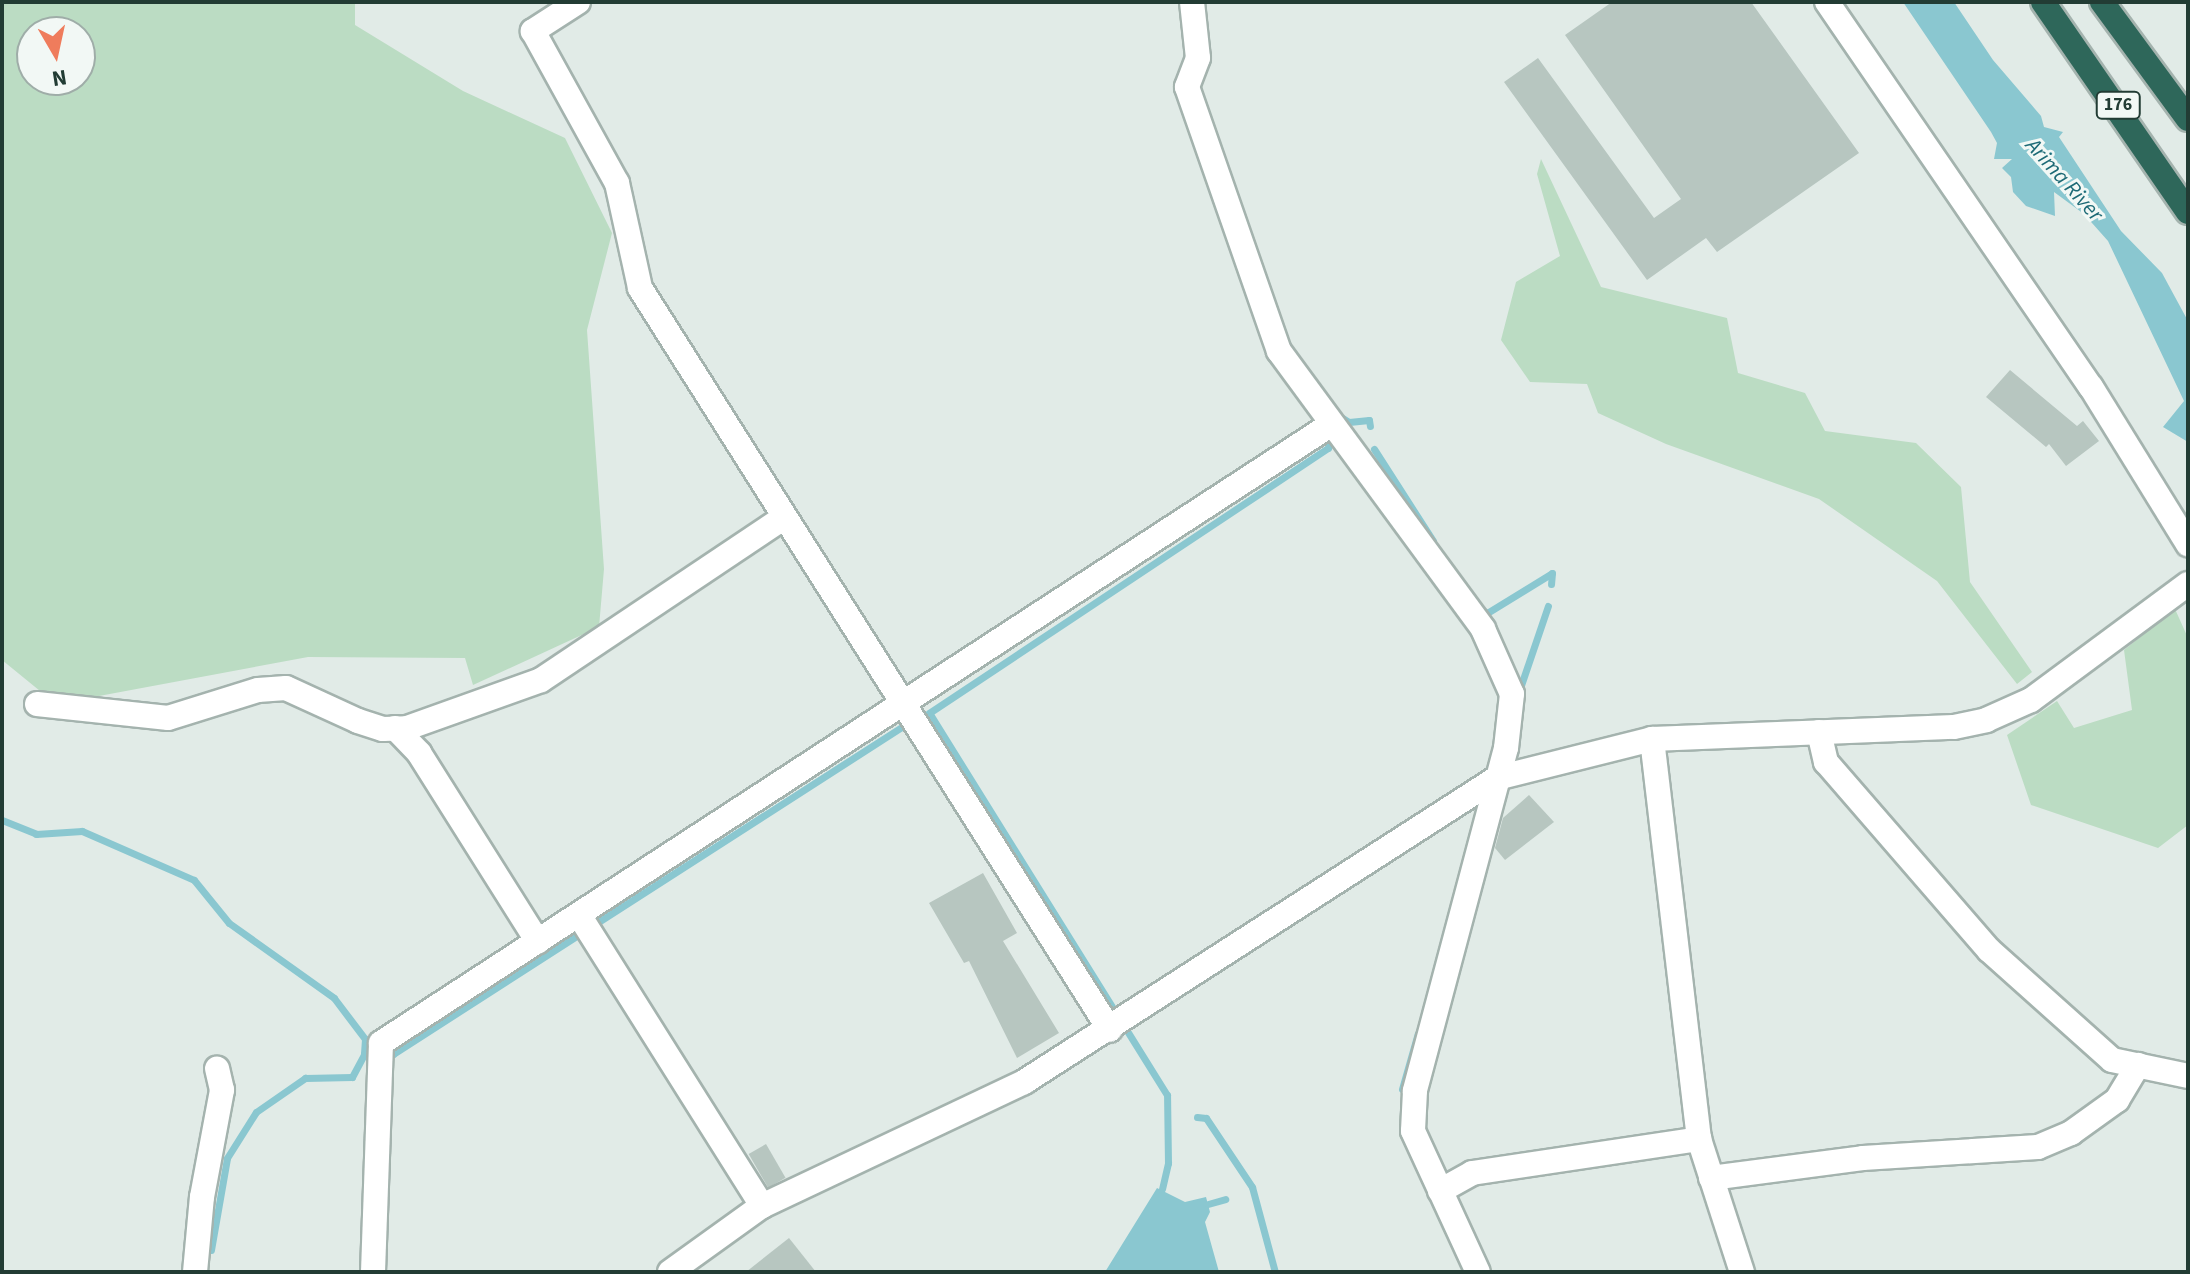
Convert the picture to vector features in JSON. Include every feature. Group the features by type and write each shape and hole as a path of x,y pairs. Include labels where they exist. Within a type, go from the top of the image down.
{"highway":[{"name":"176","path":"2043,2 2188,212"},
{"name":"176","path":"2102,2 2188,119"}],"street":[{"path":"578,2 533,31 617,183 640,288 901,708 1110,1030"},
{"path":"1192,2 1198,58 1187,87 1279,351 1333,429 1483,629 1514,700 1497,778 1415,1091 1413,1131 1446,1188 1478,1272"},
{"path":"1827,2 2091,387 2188,544"},
{"path":"373,1272 381,1043 1333,429"},
{"path":"37,704 168,718 258,690 286,688 358,721 395,728 541,680 783,518"},
{"path":"670,1272 762,1206 1024,1082 1110,1030 1497,778 1652,739 1954,727 1986,720 2031,700 2188,584"},
{"path":"395,728 419,753 538,942"},
{"path":"1819,732 1826,762 1989,950 2112,1060 2188,1076"},
{"path":"1652,739 1699,1139 1742,1272"},
{"path":"579,915 762,1206"},
{"path":"1711,1178 1863,1158 2038,1147 2071,1133 2117,1100 2138,1065"},
{"path":"195,1272 202,1197 222,1090 217,1069"},
{"path":"1446,1188 1472,1173 1699,1139"}],"green space":[{"path":"2,2 355,2 355,25 463,91 565,138 612,233 587,330 604,569 599,627 473,685 465,658 308,657 56,704 2,660"},
{"path":"1541,159 1601,287 1727,318 1738,373 1805,393 1825,431 1916,443 1961,487 1970,582 2032,672 2017,684 1937,581 1819,499 1666,444 1598,413 1587,384 1530,382 1501,340 1516,282 1560,256 1537,174"},
{"path":"2175,609 2188,638 2188,825 2158,848 2031,805 2007,735 2057,701 2074,728 2132,710 2124,650"}],"water":[{"name":"Arima River","path":"1903,2 1954,2 1993,60 2041,116 2044,127 2063,132 2059,137 2121,231 2162,273 2188,321 2188,442 2163,427 2184,401 2108,241 2084,214 2054,192 2055,216 2026,206 2013,192 2011,177 2002,168 2012,159 1994,159 1997,143 1991,132"},
{"path":"1157,1188 1185,1202 1206,1197 1210,1212 1205,1222 1219,1272 1105,1272"}],"building":[{"path":"1612,2 1751,2 1859,153 1717,252 1706,238 1647,280 1504,82 1538,58 1654,218 1681,199 1565,35"},
{"path":"2010,370 2077,426 2083,421 2099,441 2066,466 2049,444 2046,447 1986,397"},
{"path":"1529,795 1554,822 1505,860 1495,848 1503,818"},
{"path":"983,873 1017,933 1003,941 1059,1033 1017,1058 969,961 964,963 929,903"},
{"path":"766,1144 786,1178 768,1188 749,1154"},
{"path":"789,1238 816,1272 746,1272"}],"waterway":[{"path":"1336,414 1349,422 1369,420 1370,426"},
{"path":"1162,1189 1168,1163 1167,1095 929,713 1328,448 1333,435"},
{"path":"1374,449 1433,541"},
{"path":"1478,607 1487,613 1552,573 1551,584"},
{"path":"1518,694 1548,606"},
{"path":"211,1250 227,1158 256,1112 305,1078 352,1077 364,1054 393,1054 911,721"},
{"path":"2,820 36,834 82,831 194,880 229,923 334,998 365,1039 364,1054"},
{"path":"1402,1089 1418,1033"},
{"path":"1197,1117 1206,1118 1252,1187 1275,1272"},
{"path":"1208,1204 1225,1199"}]}
